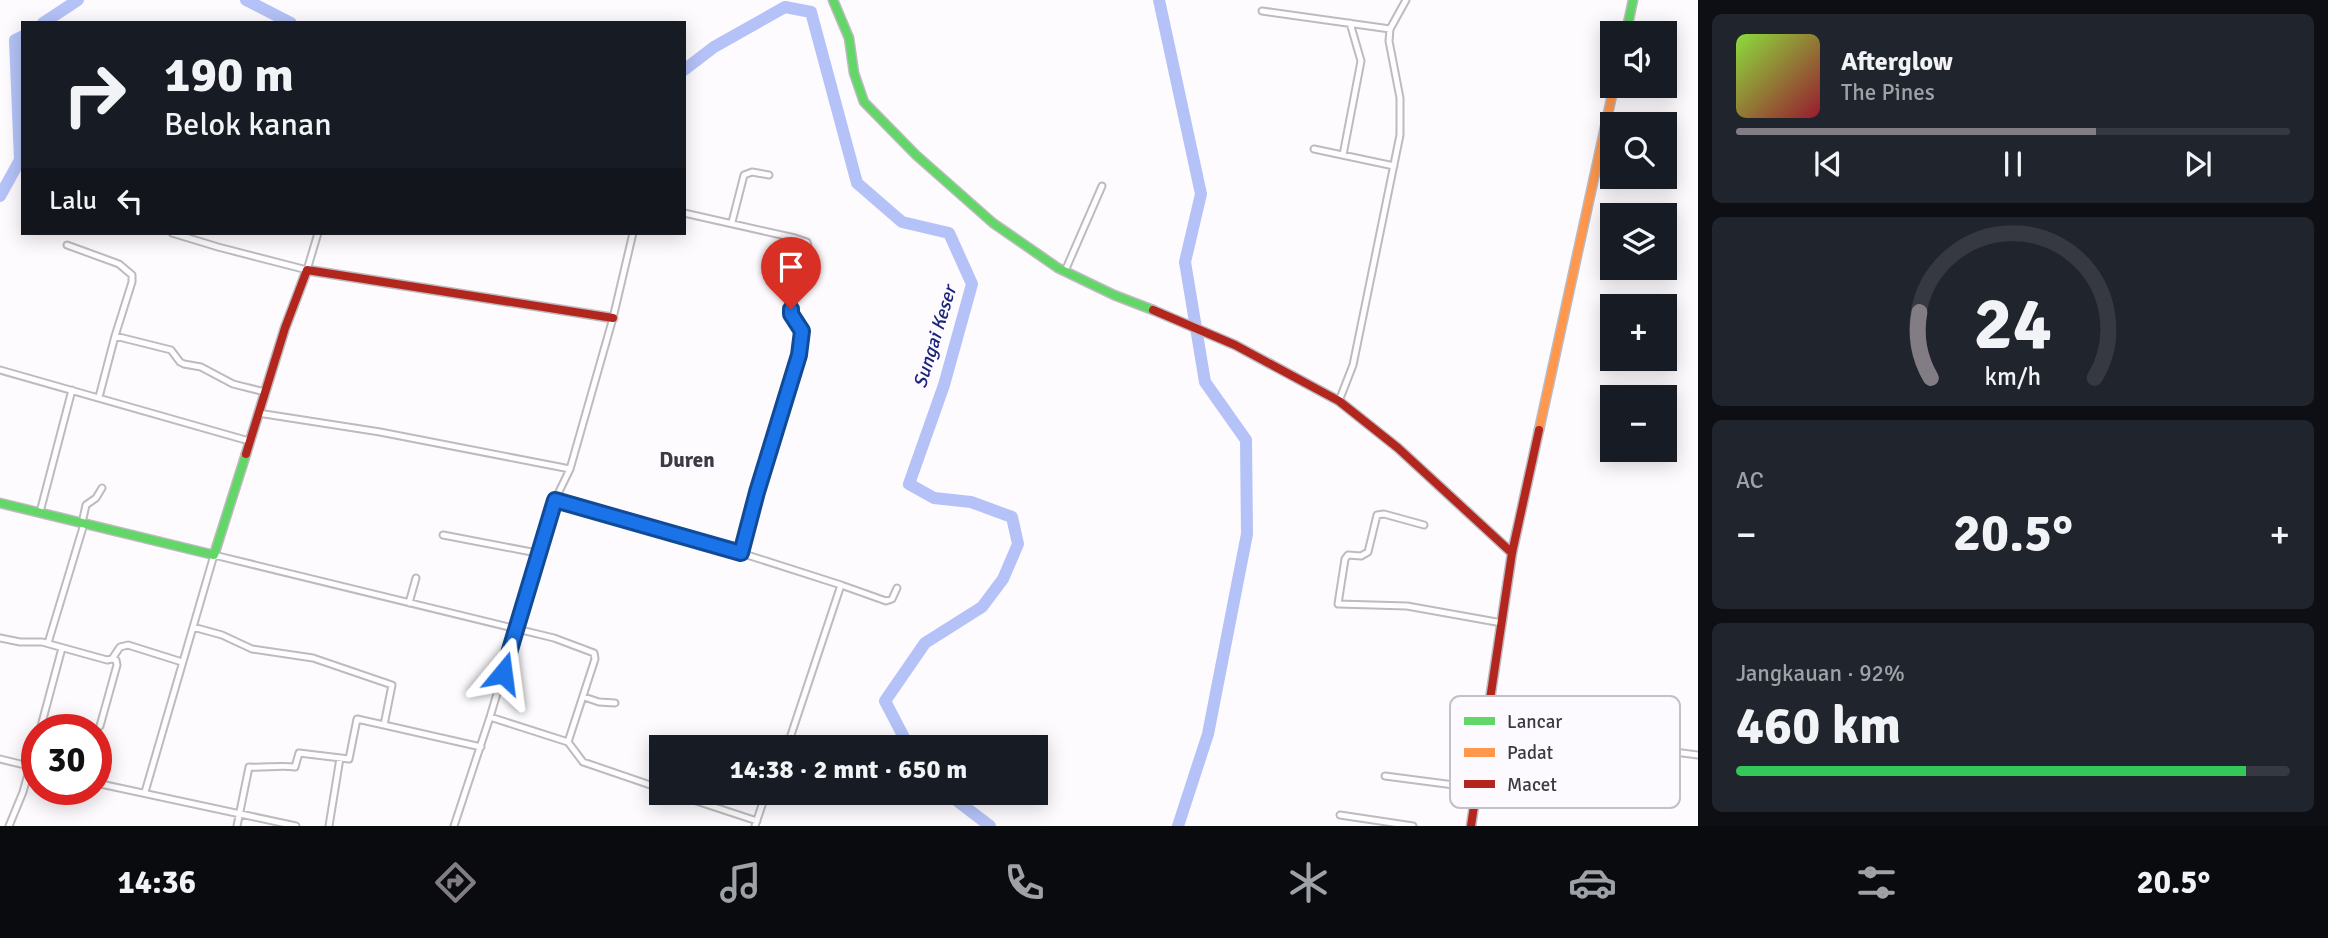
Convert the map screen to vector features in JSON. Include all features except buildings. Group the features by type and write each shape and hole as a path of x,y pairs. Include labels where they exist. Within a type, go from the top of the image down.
{"street":[{"path":"833,0 849,38 864,102 930,168 993,223 1034,253 1065,271 1114,295 1235,345 1339,401 1398,448 1512,553"},
{"path":"1339,401 1353,365 1394,166 1402,114 1390,50 1390,29 1406,0"},
{"path":"1629,21 1633,0"},
{"path":"1262,11 1390,29"},
{"path":"1343,155 1361,61 1350,23"},
{"path":"1492,696 1512,553 1612,98"},
{"path":"1314,149 1394,166"},
{"path":"732,222 744,175 752,172 769,175"},
{"path":"1065,271 1102,187"},
{"path":"686,213 804,241 808,246 791,309 791,314 802,331 799,355 741,553"},
{"path":"179,235 307,270 613,318"},
{"path":"145,792 249,441 317,235"},
{"path":"454,826 481,747 537,553 555,500 570,469 613,318 633,235"},
{"path":"67,245 119,264 132,275 99,397"},
{"path":"115,336 167,349 184,364 201,367 233,384 265,392"},
{"path":"0,370 249,441"},
{"path":"40,512 72,390"},
{"path":"258,413 380,432 570,469"},
{"path":"48,643 86,505 96,498 102,488"},
{"path":"555,500 741,553 886,601 892,599 897,588"},
{"path":"0,503 554,638 594,653 595,659 584,697 568,742"},
{"path":"1424,525 1384,514 1377,515 1368,552 1361,556 1348,555 1346,559 1338,604 1407,606 1502,623"},
{"path":"443,535 537,553"},
{"path":"409,604 416,578"},
{"path":"791,735 841,585"},
{"path":"193,627 222,635 252,649 313,658 391,685 384,725"},
{"path":"0,638 48,643 107,660 116,660 117,665 103,714"},
{"path":"112,659 118,649 125,645 183,662"},
{"path":"44,714 62,648"},
{"path":"584,697 615,703"},
{"path":"490,717 568,742 583,762 649,785"},
{"path":"237,826 249,767 295,767 299,753 351,758 357,719 481,747"},
{"path":"1680,753 1698,755"},
{"path":"329,826 340,758"},
{"path":"0,759 21,764"},
{"path":"1385,776 1450,785"},
{"path":"112,786 296,826"},
{"path":"9,826 21,797"},
{"path":"706,805 756,823 762,805"},
{"path":"1471,826 1473,808"},
{"path":"1340,815 1413,826"}],"waterway":[{"name":"Sungai Keser","path":"46,21 78,0"},
{"name":"Sungai Keser","path":"246,0 287,21"},
{"path":"1159,0 1201,194 1185,262 1205,382 1246,440 1247,534 1208,734 1178,826"},
{"name":"Sungai Keser","path":"686,68 714,47 785,7 811,12 857,183 902,222 949,233 972,284 944,385 909,484 934,498 971,502 1012,517 1018,544 1003,579 982,607 925,643 885,701 903,735"},
{"name":"Sungai Keser","path":"0,196 20,160 15,40 21,37"},
{"name":"Sungai Keser","path":"963,805 990,826"}],"traffic: fast":[{"path":"833,0 849,38 854,73 864,102 916,155 993,223 1058,268 1153,310"},
{"path":"1629,21 1633,0"},
{"path":"0,503 214,555 246,454"}],"traffic: slow":[{"path":"1539,430 1611,98"}],"traffic: jam":[{"path":"246,454 285,328 307,270 613,318"},
{"path":"1153,310 1235,345 1339,401 1398,448 1512,553"},
{"path":"1491,696 1512,553 1539,430"},
{"path":"1471,826 1474,808"}],"district":[{"name":"Duren","path":"687,460"}],"route":[{"path":"503,673 555,500 741,553 799,355 802,331 791,314 791,309"}]}
